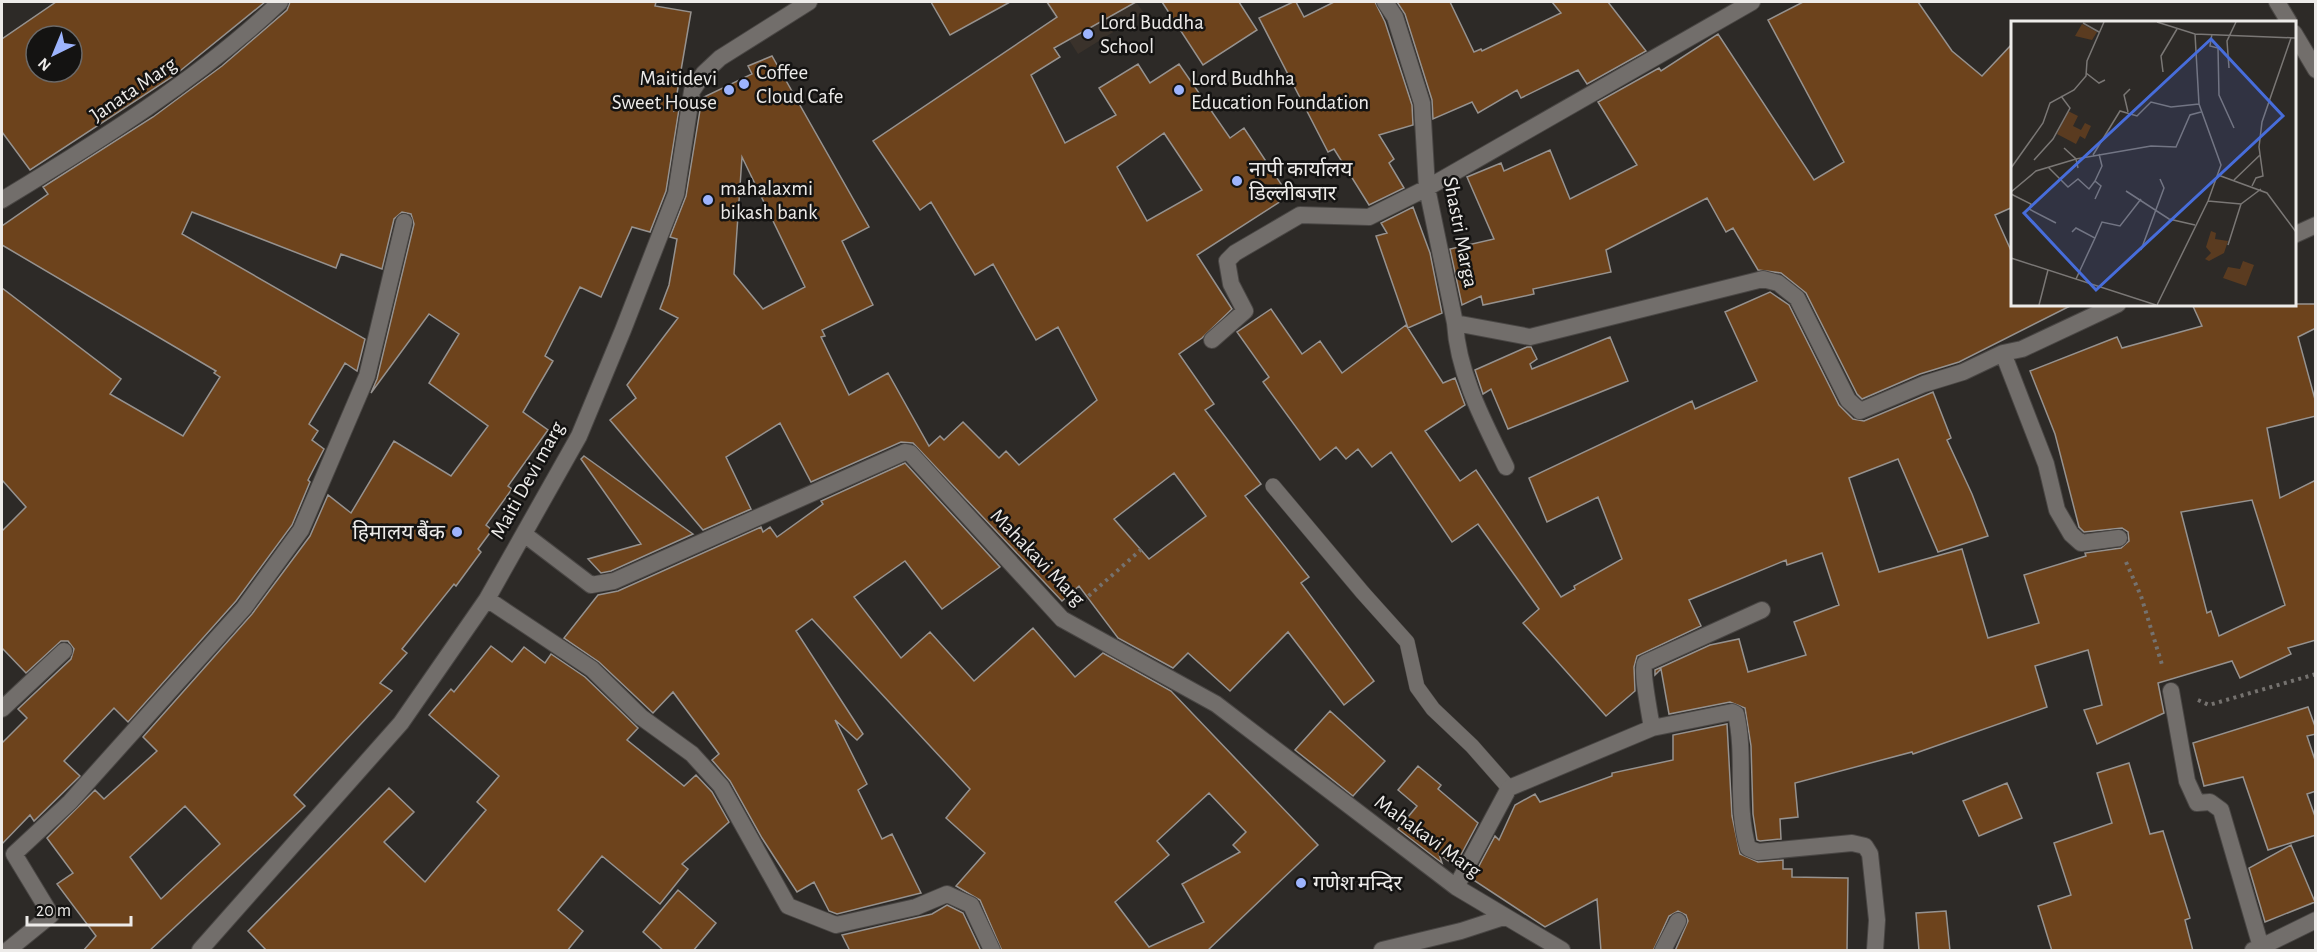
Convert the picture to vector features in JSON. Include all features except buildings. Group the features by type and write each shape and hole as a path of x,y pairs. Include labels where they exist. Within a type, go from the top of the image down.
{"street":[{"name":"Janata Marg","path":"2,200 74,156 178,86 241,39 280,2"},
{"name":"Shastri Marga","path":"1386,2 1395,17 1422,103 1427,189 1455,323 1456,346 1479,413 1506,467"},
{"path":"1212,340 1245,311 1231,284 1227,261 1235,253 1300,215 1370,217 1427,189 1752,2"},
{"path":"2277,2 2288,21"},
{"name":"Maiti Devi marg","path":"200,951 401,723 487,599 579,436 676,194 692,91 704,73 720,58 798,5"},
{"path":"2296,35 2316,70"},
{"path":"8,951 51,915 14,854 70,802 206,651 244,608 301,530 367,376 404,222"},
{"path":"2296,235 2316,225"},
{"path":"1455,323 1530,337 1763,279 1788,289 1797,298 1848,400 1860,411 1924,384 1963,372 2003,353 2022,349 2114,306"},
{"path":"2003,353 2046,464 2057,510 2071,534 2081,543 2119,538"},
{"name":"Mahakavi Marg","path":"524,534 591,585 614,581 905,452 910,453 1062,619 1216,704 1456,887 1562,951"},
{"path":"487,599 592,669 642,717 692,754 721,786 788,906 836,925 916,907 947,894 971,905 992,951"},
{"path":"1652,728 1648,692 1641,671 1645,663 1762,610"},
{"path":"2,709 64,651"},
{"path":"2171,691 2187,781 2197,803 2210,802 2221,810 2257,949 2316,920"},
{"path":"1456,887 1509,788 1652,728 1735,712 1740,733 1743,807 1748,848 1758,852 1852,843 1865,846 1870,854 1877,920 1875,951"},
{"path":"1382,951 1461,931 1504,917"},
{"path":"1663,951 1678,921"}],"lane":[{"path":"1273,486 1363,594 1407,642 1417,687 1433,709 1472,746 1509,788"}],"path":[{"path":"2119,538 2171,691 2209,705 2316,674"},
{"path":"1062,619 1144,547"}],"shaded area":[{"name":"Lord Buddha School","path":"1045,2 1136,2 1144,13 1078,54"}],"place":[{"name":"Lord Buddha School","path":"1088,34"},
{"name":"Coffee Cloud Cafe","path":"744,84"},
{"name":"Maitidevi Sweet House","path":"729,90"},
{"name":"Lord Budhha Education Foundation","path":"1179,90"},
{"name":"नापी कार्यालय डिल्लीबजार","path":"1237,181"},
{"name":"mahalaxmi bikash bank","path":"708,200"},
{"name":"हिमालय बैंक","path":"457,532"},
{"name":"गणेश मन्दिर","path":"1301,883"}]}
